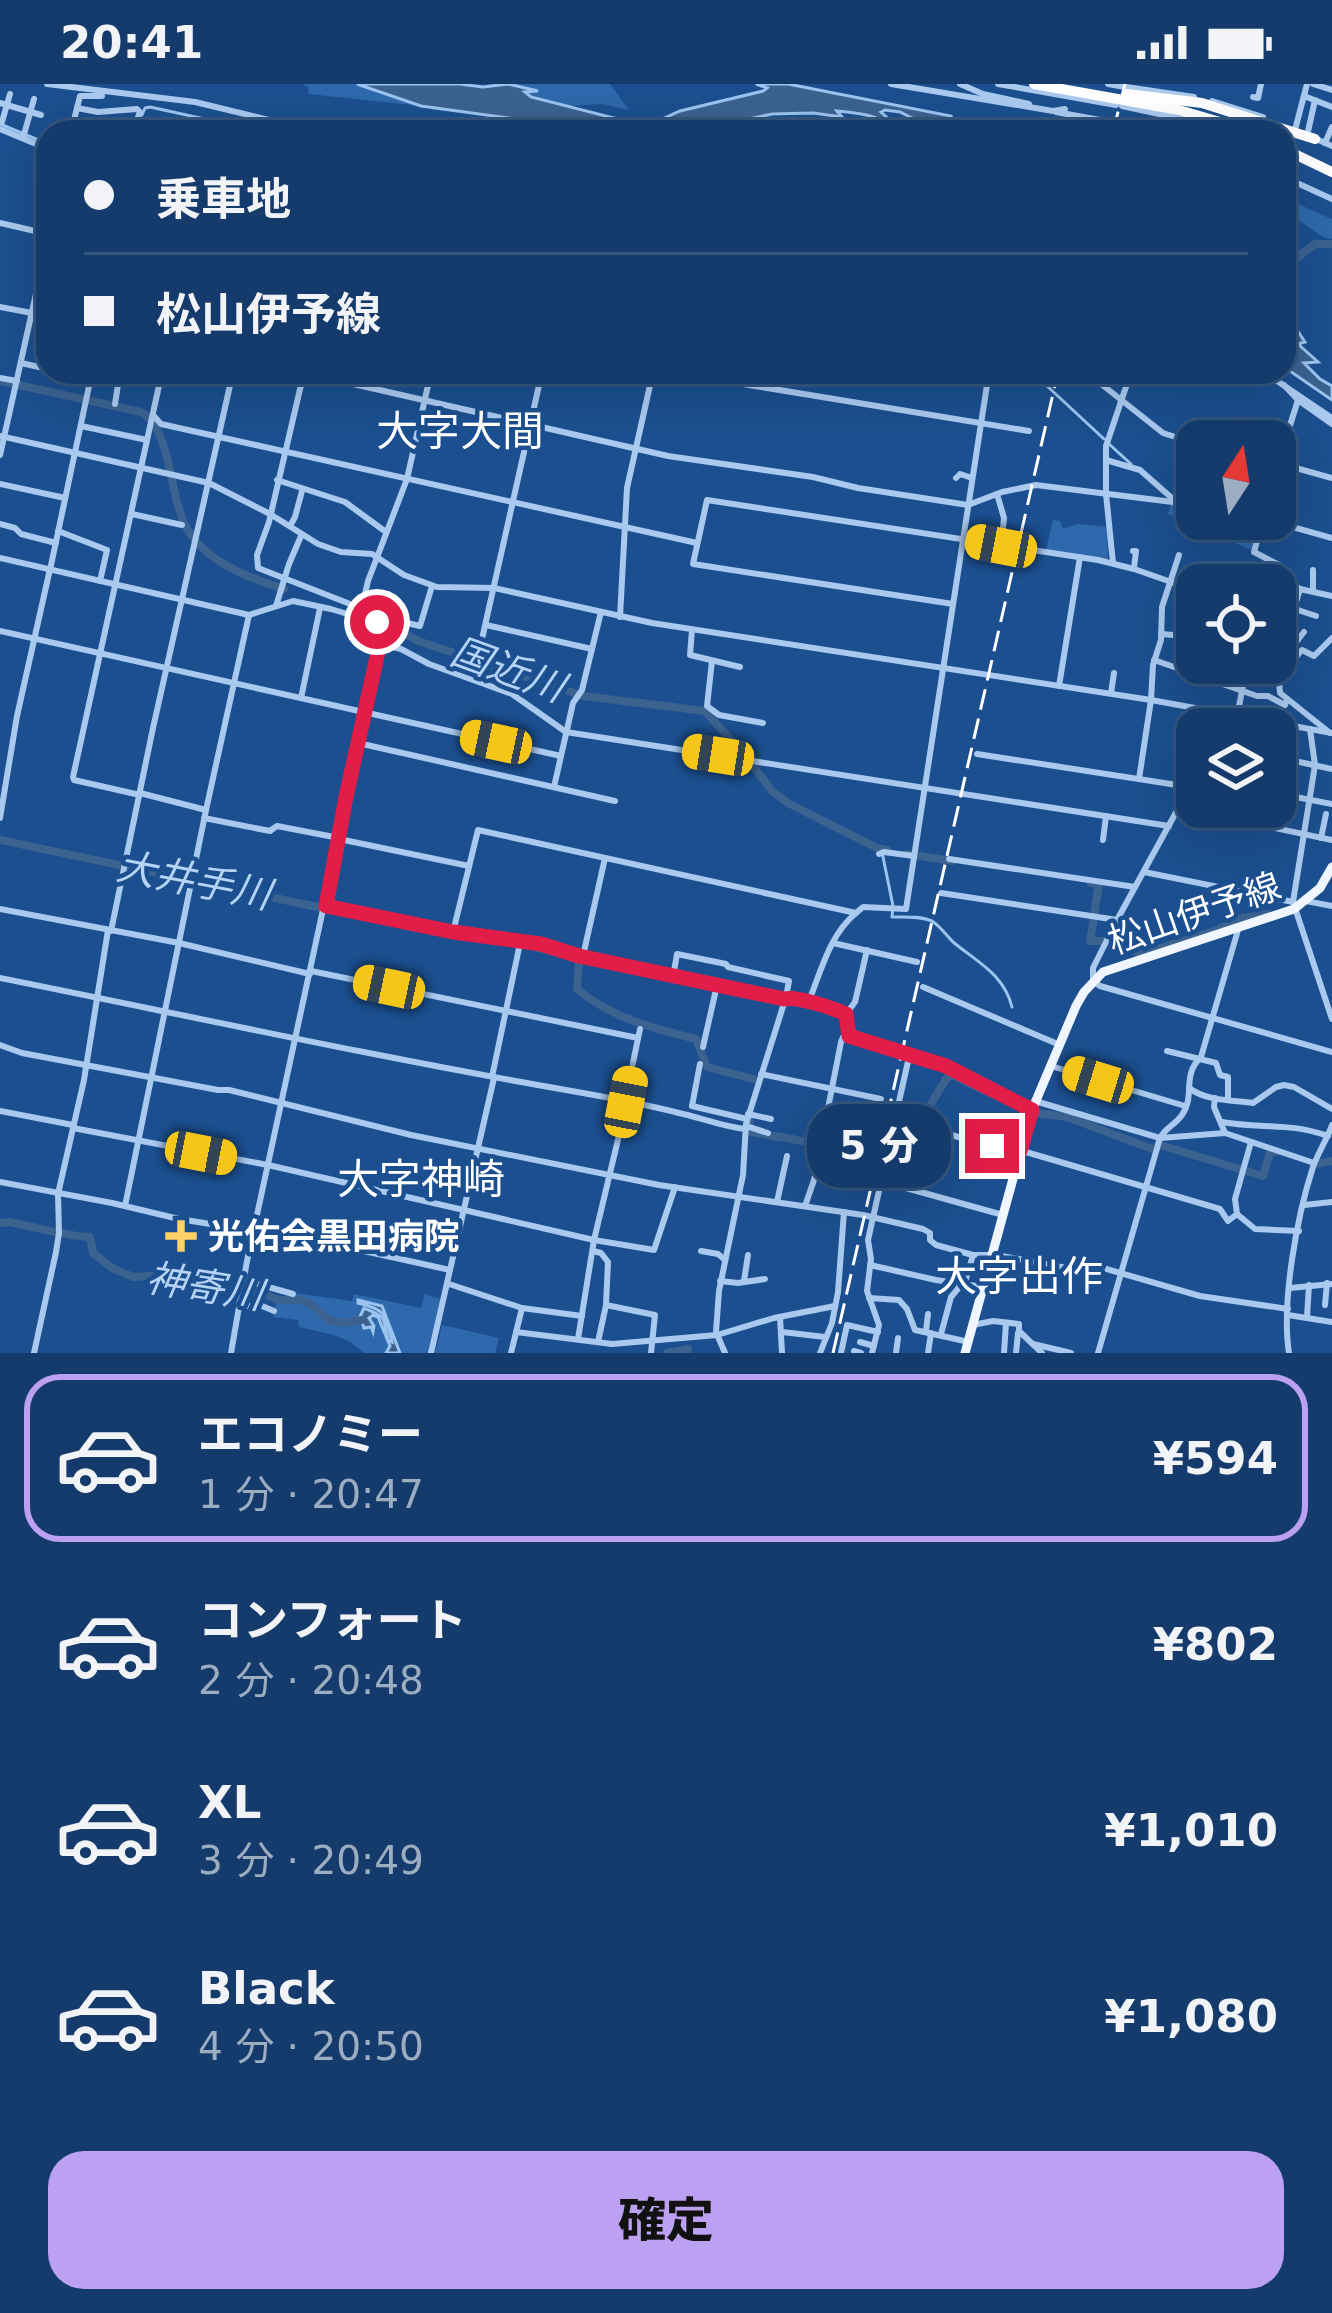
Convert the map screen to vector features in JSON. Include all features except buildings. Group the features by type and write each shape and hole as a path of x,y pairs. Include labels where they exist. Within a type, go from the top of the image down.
{"highway":[{"path":"1034,84 1217,120"},
{"path":"1050,84 1202,103 1255,120"},
{"path":"1117,91 1226,120"},
{"path":"1149,104 1208,120"},
{"path":"1296,154 1332,171"}],"main road":[{"name":"松山伊予線","path":"967,1347 1033,1106 1076,1006 1100,968 1238,928 1299,904 1320,887 1332,867"}],"street":[{"path":"46,84 195,102 275,120"},
{"path":"891,84 1100,120"},
{"path":"960,84 1037,109"},
{"path":"998,84 1117,91 1170,88 1270,120"},
{"path":"1253,98 1258,98 1261,84"},
{"path":"1296,126 1310,84 1332,90"},
{"path":"1117,91 1186,120"},
{"path":"10,94 3,104 1,125 36,144"},
{"path":"74,120 80,96 102,96"},
{"path":"1304,96 1332,107"},
{"path":"23,138 34,99"},
{"path":"1315,100 1320,141"},
{"path":"3,104 41,116"},
{"path":"77,108 140,111 137,120"},
{"path":"1053,111 1065,109"},
{"path":"96,120 98,112"},
{"path":"1169,115 1172,120"},
{"path":"1320,141 1332,127"},
{"path":"1296,183 1332,199"},
{"path":"0,223 36,234"},
{"path":"0,454 36,291"},
{"path":"0,307 36,315"},
{"path":"21,362 36,366"},
{"path":"0,378 17,382"},
{"path":"0,818 16,716 90,384"},
{"path":"115,404 118,384"},
{"path":"159,384 74,781 140,794 270,831 277,826 469,866"},
{"path":"34,1353 59,1230 58,1194 96,998 230,384"},
{"path":"299,384 257,565 282,584 362,607 385,622"},
{"path":"350,384 701,463 968,505 1036,485 1176,502"},
{"path":"362,607 407,478 428,384"},
{"path":"473,680 539,384"},
{"path":"620,617 627,488 649,384"},
{"path":"745,384 1029,431"},
{"path":"809,1001 833,943 856,913 863,907 906,909 986,384"},
{"path":"1100,384 1176,439"},
{"path":"1112,563 1106,460 1108,438 1126,384"},
{"path":"1282,384 1332,421"},
{"path":"1285,384 1298,400 1332,421"},
{"path":"1291,420 1298,400"},
{"path":"152,418 161,424 698,543"},
{"path":"81,426 147,440"},
{"path":"2,437 209,483 334,550 364,552 432,586 494,588 692,630 1194,708"},
{"path":"1106,460 1136,469 1176,501"},
{"path":"1296,468 1332,478"},
{"path":"956,478 958,474 972,478"},
{"path":"277,480 345,502 386,532"},
{"path":"0,484 65,498"},
{"path":"290,526 302,491"},
{"path":"997,494 1004,518 1001,546"},
{"path":"953,604 693,564 707,500 1080,557 1176,584"},
{"path":"132,514 182,525"},
{"path":"0,524 56,542"},
{"path":"1296,528 1332,538"},
{"path":"58,532 107,550 100,580"},
{"path":"276,606 302,535"},
{"path":"1257,540 1254,552 1277,564"},
{"path":"1133,550 1134,569"},
{"path":"1139,779 1163,603 1179,556"},
{"path":"1059,686 1080,557"},
{"path":"0,558 249,615 293,602 420,626 432,586"},
{"path":"1313,570 1313,592"},
{"path":"1296,586 1332,596"},
{"path":"1296,602 1300,589"},
{"path":"301,698 320,607"},
{"path":"1296,610 1316,616"},
{"path":"554,787 601,612"},
{"path":"125,1206 249,615"},
{"path":"231,1353 385,622"},
{"path":"486,625 592,649"},
{"path":"692,630 689,655 740,668"},
{"path":"0,631 561,756"},
{"path":"1304,632 1296,650 1314,656 1332,638"},
{"path":"1161,634 1176,635"},
{"path":"380,644 512,694 566,732 1169,826"},
{"path":"1154,660 1286,703 1331,733"},
{"path":"712,661 707,706 718,715 764,723"},
{"path":"1111,694 1114,673"},
{"path":"1238,708 1243,684"},
{"path":"1279,684 1286,703"},
{"path":"1284,708 1286,703"},
{"path":"1296,726 1331,733"},
{"path":"1310,729 1315,765 1303,834 1299,904 1332,1019"},
{"path":"358,743 615,801"},
{"path":"977,754 1176,785"},
{"path":"1296,761 1332,769"},
{"path":"1296,797 1332,804"},
{"path":"1100,968 1117,920 1176,813"},
{"path":"1321,838 1326,814"},
{"path":"1103,840 1106,816"},
{"path":"1275,828 1332,840"},
{"path":"453,932 478,830 856,913"},
{"path":"879,854 914,856"},
{"path":"583,956 605,858"},
{"path":"949,859 1135,887"},
{"path":"1144,872 1299,904 1332,906"},
{"path":"941,892 1117,920"},
{"path":"326,906 541,944 673,977 809,1001 846,1014"},
{"path":"0,908 311,973 639,1033 594,1240 578,1340"},
{"path":"1098,1353 1160,1138 1185,1106 1188,1076 1201,1057 1238,928"},
{"path":"833,943 917,962"},
{"path":"431,1353 480,1147 519,948"},
{"path":"849,1036 846,1014 855,1002 867,950"},
{"path":"673,977 677,954 789,981 748,1120 744,1169 720,1281 717,1335 725,1353"},
{"path":"0,978 690,1115 714,1124 772,1119"},
{"path":"1093,981 1332,1052"},
{"path":"703,1046 717,985"},
{"path":"923,987 1060,1045"},
{"path":"805,1206 842,1039 849,1036 946,1066 1033,1106 1160,1138 1226,1133 1314,1163"},
{"path":"0,1045 22,1053 229,1090 411,1135 675,1187 872,1217 923,1228 936,1245 973,1256 1060,1267 1096,1266 1200,1296 1332,1322"},
{"path":"1167,1051 1216,1064 1220,1076 1228,1077 1228,1100"},
{"path":"860,1342 873,1349 878,1332 866,1287 868,1240 908,1057"},
{"path":"690,1115 700,1064"},
{"path":"1051,1066 1185,1106"},
{"path":"761,1073 881,1099"},
{"path":"1189,1088 1193,1093 1252,1103 1284,1085 1332,1109"},
{"path":"1214,1098 1226,1133"},
{"path":"692,1106 748,1120"},
{"path":"736,1106 768,1133"},
{"path":"0,1111 654,1250 675,1187"},
{"path":"1222,1122 1304,1128 1328,1136"},
{"path":"1289,1353 1288,1312 1299,1231 1314,1163 1332,1124"},
{"path":"886,1158 891,1159 923,1128 1146,1187 1220,1210 1228,1221 1237,1214"},
{"path":"1251,1142 1234,1199 1237,1214 1255,1229 1299,1231"},
{"path":"778,1202 787,1156"},
{"path":"881,1181 1003,1215"},
{"path":"0,1182 451,1270"},
{"path":"1304,1205 1332,1204"},
{"path":"820,1353 835,1306 844,1212"},
{"path":"701,1251 724,1259"},
{"path":"592,1252 601,1253 608,1262 598,1342"},
{"path":"744,1282 748,1255"},
{"path":"941,1334 951,1297 966,1279 973,1256"},
{"path":"870,1265 983,1287"},
{"path":"720,1281 766,1279"},
{"path":"244,1280 293,1294"},
{"path":"448,1283 521,1308 582,1316"},
{"path":"1290,1288 1330,1284 1325,1305"},
{"path":"1307,1317 1309,1285"},
{"path":"869,1298 899,1300 908,1309 913,1328 941,1334 967,1347"},
{"path":"606,1305 652,1313 651,1353"},
{"path":"239,1306 274,1311"},
{"path":"516,1332 612,1344 717,1335 835,1306"},
{"path":"511,1353 521,1308"},
{"path":"928,1314 928,1353"},
{"path":"780,1317 782,1353"},
{"path":"1004,1353 1006,1323"},
{"path":"973,1325 1019,1324 1016,1353"},
{"path":"841,1353 847,1325 878,1332"},
{"path":"1018,1331 1041,1353"},
{"path":"782,1336 826,1337"},
{"path":"782,1336 796,1344"},
{"path":"1033,1344 1071,1353"}],"shaded area":[{"path":"302,84 357,84 421,106 308,94 309,87"},
{"path":"357,84 508,84 538,91 525,92 531,97 621,120 523,120 421,106"},
{"path":"508,84 610,84 629,110 602,104 568,106 531,97"},
{"path":"756,84 788,84 953,120 916,120 885,110 881,112 890,120 837,111 842,117 772,114 744,120 660,120 767,88"},
{"path":"1296,203 1332,219 1332,239 1296,218"},
{"path":"1296,328 1305,342 1298,344 1318,362 1304,363 1332,386 1332,400 1296,375"},
{"path":"1053,520 1060,521 1063,529 1078,524 1107,527 1108,559 1046,550"},
{"path":"1229,540 1255,540 1252,550"},
{"path":"293,1293 352,1301 354,1294 421,1308 425,1294 443,1300 429,1353 364,1353 334,1335 299,1327 298,1320 273,1317 277,1296 291,1298"},
{"path":"358,1300 382,1306 400,1353 386,1353 390,1346 378,1317 369,1318 373,1332 357,1323 364,1308 376,1314 382,1318 392,1342 384,1315"},
{"path":"442,1325 499,1338 495,1353 435,1353"}],"waterway":[{"path":"142,115 150,107 209,120"},
{"path":"0,124 36,139"},
{"path":"1296,259 1315,244 1332,244"},
{"name":"国近川","path":"0,381 141,412 159,434 189,532 208,553 232,568 284,589"},
{"path":"1045,384 1104,439"},
{"path":"1109,444 1131,464"},
{"name":"国近川","path":"383,621 418,641 583,696 705,711 747,758"},
{"name":"国近川","path":"750,762 788,803 887,850"},
{"name":"大井手川","path":"0,840 327,909"},
{"path":"882,852 892,917 935,923 996,977 1012,1007"},
{"name":"国近川","path":"907,854 952,861"},
{"name":"国近川","path":"1091,883 1099,884 1094,915"},
{"name":"国近川","path":"1109,942 1142,954 1238,919 1267,914"},
{"name":"国近川","path":"1094,918 1090,941 1104,941"},
{"name":"大井手川","path":"525,944 575,958 579,963 577,989 604,1008 696,1039 707,1067 757,1080"},
{"name":"大井手川","path":"913,1134 952,1075 1027,1111"},
{"name":"大井手川","path":"1036,1113 1067,1117 1155,1150 1157,1146"},
{"name":"大井手川","path":"749,1120 751,1132 889,1156"},
{"name":"大井手川","path":"1160,1145 1263,1176 1271,1150 1277,1152"},
{"name":"大井手川","path":"1316,1164 1332,1161"},
{"name":"神寄川","path":"0,1223 90,1237 93,1253 133,1277 165,1275 194,1287 258,1292 309,1303 330,1321 362,1320"},
{"name":"神寄川","path":"667,1353 688,1349"}],"railway":[{"path":"1116,120 1125,84"},
{"path":"833,1353 1055,384"}],"place":[{"name":"光佑会黒田病院","path":"181,1236"}],"district":[{"name":"大字大間","path":"460,431"},
{"name":"大字神崎","path":"421,1179"},
{"name":"大字出作","path":"1019,1276"}],"route":[{"path":"377,622 384,625 326,906 541,944 673,977 840,1010 846,1014 849,1036 946,1066 1032,1110 1020,1151 992,1146"}]}
